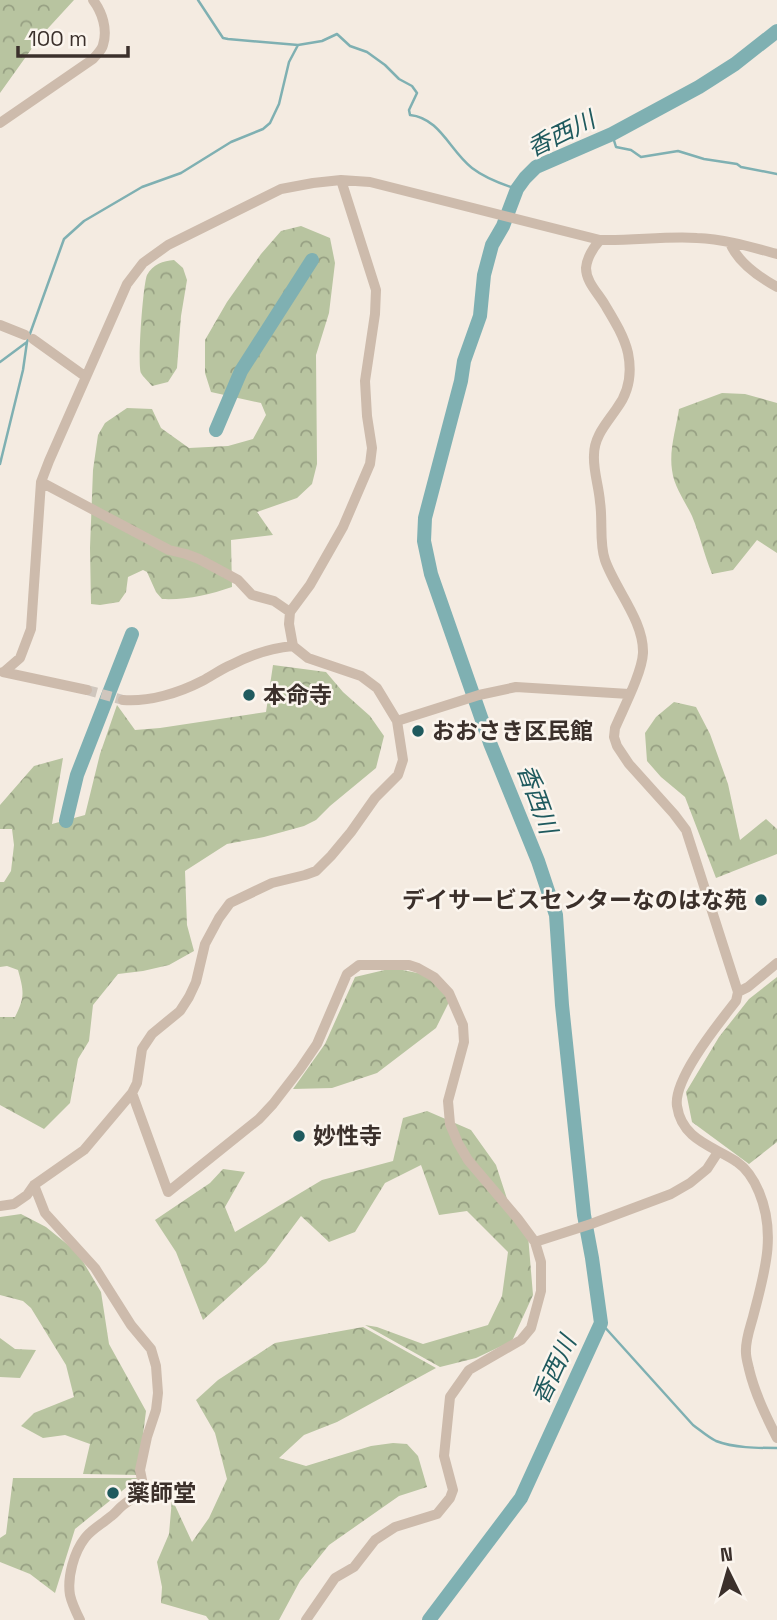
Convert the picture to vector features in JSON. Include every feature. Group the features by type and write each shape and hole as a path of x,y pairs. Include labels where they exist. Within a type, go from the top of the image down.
{"street":[{"path":"0,123 93,59 103,47 103,17 93,0"},
{"path":"0,1206 14,1204 27,1195 34,1185 84,1150 132,1093 137,1083 142,1049 152,1034 180,1011 189,997 196,982 205,944 230,903 272,883 316,870 351,832 375,798 398,775 404,760 397,721 377,688 361,676 308,659 293,646 289,624 290,612 310,585 343,527 370,464 372,447 365,381 376,290 341,180"},
{"path":"2,672 20,658 31,629 41,482 127,284 143,263 168,245 281,189 341,180 370,182 600,240 696,238 777,254"},
{"path":"600,240 588,259 586,270 590,283 619,330 628,352 630,372 628,388 619,407 598,435 593,454 601,505 604,557 639,631 643,653 614,737 629,764 685,830 738,992 736,1001 683,1078 677,1105 682,1124 690,1134 701,1143 737,1162 749,1173 759,1192 765,1213 767,1264 745,1354 762,1409 777,1438"},
{"path":"730,243 734,254 777,287"},
{"path":"0,325 29,337 86,377"},
{"path":"41,482 169,550 186,554 238,580 252,594 274,601 290,612"},
{"path":"123,700 139,701 177,691 201,682 230,665 275,648 293,646"},
{"path":"2,672 87,690"},
{"path":"397,721 473,696 516,687 629,694"},
{"path":"738,992 777,963"},
{"path":"132,1093 168,1192 274,1104 317,1044 347,974 359,965 399,964 418,968 434,977 449,993 463,1025 464,1042 448,1101 450,1124 458,1143 468,1160 535,1242 541,1262 541,1291 531,1328 521,1340 469,1370 450,1397 444,1456 453,1490 450,1498 437,1514 395,1527 376,1540 354,1567 335,1578 306,1620"},
{"path":"535,1242 671,1194 690,1183 707,1168 718,1152"},
{"path":"34,1185 45,1213 95,1268 131,1325 151,1349 158,1379 156,1410 140,1470 144,1490 83,1539 74,1562 69,1593 80,1620"}],"green space":[{"path":"0,0 74,0 40,37 0,93"},
{"path":"301,226 330,238 335,263 329,313 316,355 317,464 312,484 297,498 257,512 273,535 231,540 232,587 198,596 162,599 147,572 143,570 128,577 126,592 119,602 91,604 93,470 98,435 105,423 127,408 152,409 161,428 189,448 228,446 253,439 266,415 261,403 211,392 205,373 205,340 227,302 261,254 281,231"},
{"path":"174,260 183,268 187,280 177,368 168,382 152,386 142,375 140,367 145,281 149,271 155,266"},
{"path":"722,393 745,394 777,403 777,553 757,540 733,570 712,574 692,516 675,482 671,455 679,409"},
{"path":"273,665 326,672 343,692 370,716 384,736 376,768 316,820 264,837 227,844 185,871 187,925 194,951 169,965 118,974 93,1005 89,1041 78,1059 70,1103 44,1129 0,1105 0,1017 15,1017 22,994 18,970 7,966 0,967 0,882 4,882 11,871 14,845 12,829 0,829 0,805 34,766 63,758 52,824 85,815 100,754 117,705 135,730 266,712"},
{"path":"674,702 696,707 710,734 728,784 740,840 766,819 777,829 777,854 716,878 685,797 647,761 645,733 656,717"},
{"path":"393,968 432,976 450,1000 436,1028 377,1073 332,1088 293,1089 325,1044 355,977"},
{"path":"777,977 777,1142 749,1164 692,1122 686,1092 719,1037 749,999"},
{"path":"427,1111 471,1130 496,1165 510,1208 528,1235 533,1295 512,1341 476,1358 440,1367 365,1325 423,1344 488,1325 502,1296 508,1252 467,1211 439,1215 421,1165 385,1183 355,1232 329,1242 301,1216 266,1263 203,1320 176,1252 155,1220 210,1183 223,1169 245,1172 225,1207 235,1232 322,1180 393,1161 403,1118"},
{"path":"21,1214 46,1227 78,1253 101,1292 109,1344 146,1411 138,1475 83,1474 90,1444 65,1435 43,1438 21,1426 34,1413 74,1397 66,1365 31,1308 23,1301 0,1295 0,1217"},
{"path":"363,1327 436,1368 337,1422 304,1435 279,1458 306,1466 371,1446 407,1444 418,1456 427,1487 399,1496 329,1545 300,1581 279,1620 209,1620 206,1616 161,1603 162,1587 157,1562 169,1534 172,1499 192,1542 209,1518 227,1479 215,1433 196,1400 218,1380 275,1343"},
{"path":"0,1338 15,1349 36,1350 20,1378 0,1377"},
{"path":"13,1478 138,1478 75,1529 55,1593 30,1574 0,1562 0,1538 6,1534"}],"waterway":[{"path":"198,0 223,38 298,45 322,41 337,34 350,46 367,52 399,79 412,86 417,93 409,110 410,115 429,122 477,172 517,189"},
{"name":"香西川","path":"429,1620 521,1498 601,1323 584,1215 562,1005 556,915 538,861 490,743 431,574 424,541 425,518 464,361 480,316 484,275 492,245 503,226 517,189 536,167 612,134 699,87 735,64 777,31"},
{"path":"0,464 23,370 27,342 64,239 84,221 142,187 181,173 231,142 263,129 270,123 279,104 289,62 298,45"},
{"path":"612,134 616,147 631,150 641,157 678,151 777,174"},
{"path":"216,430 241,371 312,260"},
{"path":"0,362 27,342"},
{"path":"66,821 77,775 132,634"},
{"path":"601,1323 693,1425 707,1435 730,1445 777,1448"}],"tunnel":[{"path":"87,690 123,700"}],"place":[{"name":"本命寺","path":"249,695"},
{"name":"おおさき区民館","path":"418,731"},
{"name":"デイサービスセンターなのはな苑","path":"761,900"},
{"name":"妙性寺","path":"299,1136"},
{"name":"薬師堂","path":"113,1493"}]}
